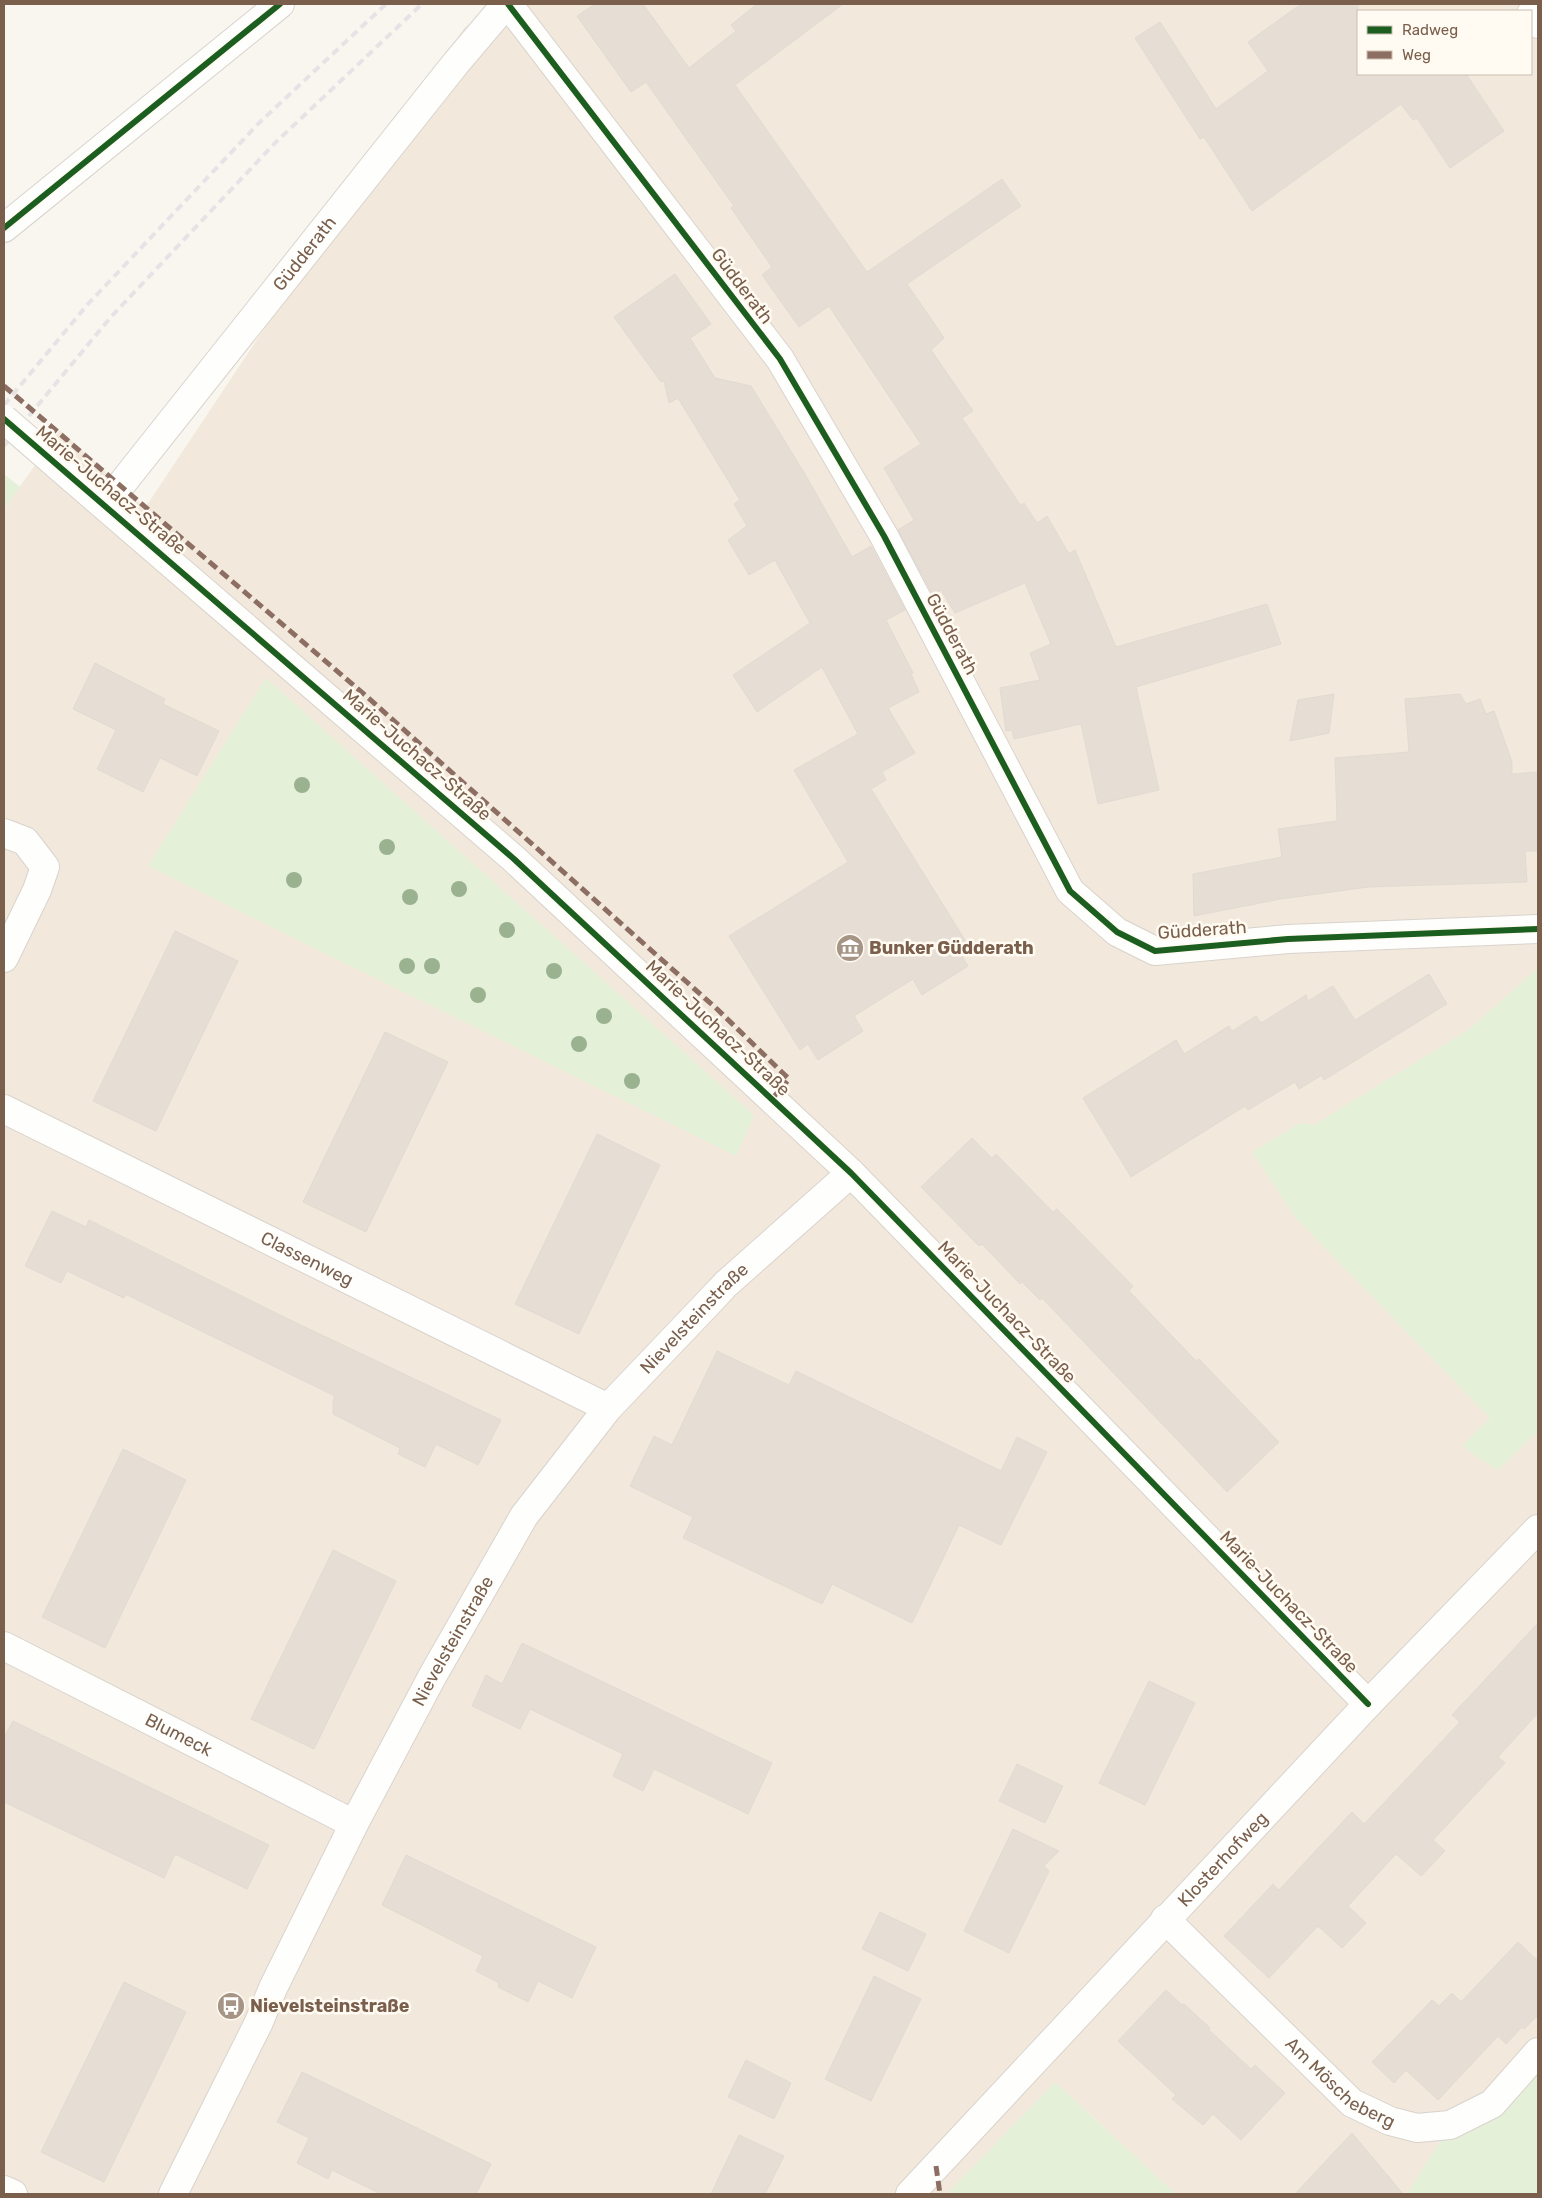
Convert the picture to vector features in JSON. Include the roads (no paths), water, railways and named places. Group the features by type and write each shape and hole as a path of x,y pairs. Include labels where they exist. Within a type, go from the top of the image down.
{"street":[{"path":"4,228 280,4"},
{"name":"Güdderath","path":"105,505 450,71 507,4 780,359 884,536 1070,891 1117,932 1154,952 1288,939 1538,929"},
{"name":"Marie-Juchacz-Straße","path":"4,419 514,859 852,1173 1368,1704"},
{"path":"4,834 25,841 45,867 37,890 4,958"},
{"name":"Classenweg","path":"4,1108 608,1408"},
{"name":"Nievelsteinstraße","path":"173,2194 259,2022 272,1988 354,1824 433,1675 524,1516 608,1408 726,1284 852,1173"},
{"name":"Klosterhofweg","path":"910,2194 1368,1704 1538,1529"},
{"name":"Blumeck","path":"4,1646 354,1824"},
{"name":"Am Möscheberg","path":"1165,1919 1352,2103 1390,2121 1417,2128 1450,2125 1492,2104 1538,2052"},
{"path":"4,2190 13,2194"}],"railway":[{"path":"4,405 88,304 259,123 386,4"},
{"path":"4,446 110,318 276,142 422,4"}],"place":[{"name":"Bunker Güdderath","path":"850,948"},
{"name":"Nievelsteinstraße","path":"231,2006"}]}
